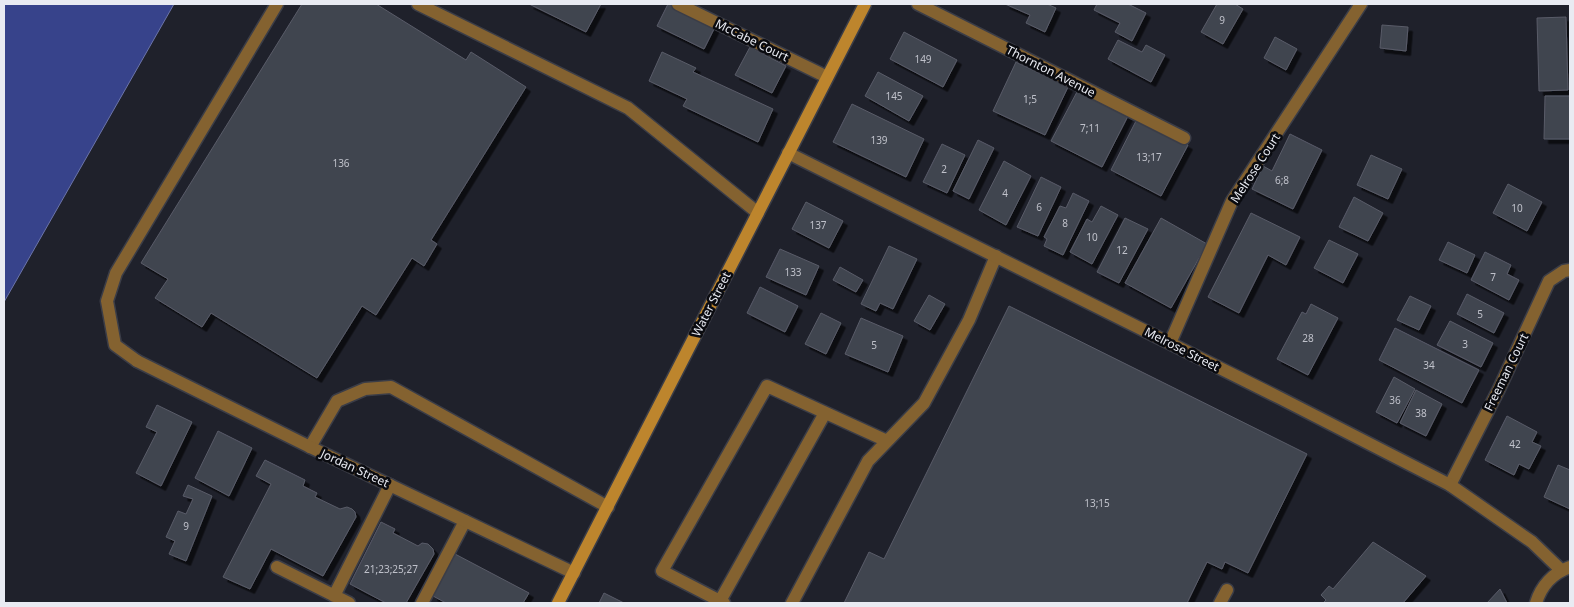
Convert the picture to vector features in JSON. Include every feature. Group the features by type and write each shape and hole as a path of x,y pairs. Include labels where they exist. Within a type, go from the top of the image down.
{"main road":[{"name":"Water Street","path":"558,603 864,4"}],"street":[{"name":"Jordan Street","path":"278,4 116,273 107,300 115,345 137,361 310,447 574,573"},
{"path":"418,4 628,108 758,213"},
{"name":"McCabe Court","path":"678,4 827,77"},
{"name":"Thornton Avenue","path":"918,4 1184,138"},
{"name":"Melrose Court","path":"1170,343 1232,201 1362,4"},
{"name":"Melrose Street","path":"788,153 1170,343 1450,486 1532,542 1566,569"},
{"path":"792,603 868,461 924,403 969,320 996,256"},
{"name":"Freeman Court","path":"1450,486 1549,281 1564,271 1570,270"},
{"path":"825,413 722,602 662,571 766,386 887,441"},
{"path":"310,447 337,401 365,389 391,387 608,507"},
{"path":"334,596 390,485"},
{"path":"422,603 465,521"},
{"path":"277,567 349,603"},
{"path":"1536,603 1538,594 1548,581 1566,569"},
{"path":"1220,603 1227,590"}],"water":[{"path":"4,4 174,4 4,302"}],"building":[{"path":"302,4 376,4 466,60 471,52 526,87 431,240 437,244 424,266 412,258 376,315 362,306 317,378 211,313 202,327 155,298 168,279 141,263"},
{"path":"529,4 601,4 586,32"},
{"path":"668,4 673,4 716,25 704,49 657,26"},
{"path":"1005,4 1047,4 1056,8 1045,32 1026,23 1030,15"},
{"path":"1097,4 1128,4 1146,13 1132,41 1115,32 1120,23 1094,10"},
{"path":"1217,4 1235,4 1243,9 1223,44 1201,32"},
{"path":"1566,17 1568,90 1539,91 1537,18"},
{"path":"1382,25 1408,27 1406,51 1380,48"},
{"path":"904,32 957,60 943,87 890,59"},
{"path":"1275,37 1297,49 1286,70 1264,58"},
{"path":"1118,40 1142,52 1146,45 1165,55 1151,82 1108,59"},
{"path":"750,47 786,66 772,93 735,75"},
{"path":"662,52 696,68 693,72 773,109 758,142 683,106 687,99 649,81"},
{"path":"1016,62 1068,87 1045,135 993,111"},
{"path":"878,72 923,96 909,121 865,96"},
{"path":"1078,90 1128,116 1102,167 1051,141"},
{"path":"1545,96 1570,96 1570,139 1544,139"},
{"path":"852,104 924,139 906,177 833,142"},
{"path":"1137,119 1188,145 1161,196 1111,170"},
{"path":"1290,134 1322,150 1293,209 1252,189 1263,166 1272,171"},
{"path":"978,140 994,148 969,199 953,191"},
{"path":"942,144 965,155 947,193 923,182"},
{"path":"1371,155 1402,169 1388,199 1357,185"},
{"path":"1004,161 1031,176 1006,225 979,210"},
{"path":"1041,177 1061,187 1038,236 1017,227"},
{"path":"1508,184 1542,202 1527,231 1493,213"},
{"path":"1073,193 1089,201 1063,255 1044,246 1047,239 1044,237 1060,206 1066,208"},
{"path":"1354,197 1383,213 1368,241 1339,227"},
{"path":"806,202 843,221 829,248 792,229"},
{"path":"1101,206 1118,215 1092,264 1070,252 1087,219 1092,222"},
{"path":"1251,213 1300,237 1286,265 1268,255 1239,313 1208,297"},
{"path":"1125,218 1148,229 1119,283 1097,272"},
{"path":"1161,218 1207,244 1171,308 1125,283"},
{"path":"1329,240 1358,254 1343,283 1314,268"},
{"path":"1448,242 1475,255 1467,273 1439,260"},
{"path":"889,246 917,259 893,309 880,303 876,311 861,304"},
{"path":"780,249 819,266 806,295 766,277"},
{"path":"1485,252 1511,265 1507,274 1519,280 1509,300 1471,280"},
{"path":"840,267 863,280 856,292 833,280"},
{"path":"760,287 798,306 785,332 747,313"},
{"path":"1467,294 1504,313 1494,333 1457,314"},
{"path":"929,295 945,304 930,330 914,321"},
{"path":"1410,296 1431,306 1419,330 1397,320"},
{"path":"1311,304 1338,318 1308,375 1277,359 1302,312 1306,314"},
{"path":"1009,306 1307,454 1248,573 1225,562 1222,569 1207,562 1187,603 844,603 869,552 884,559"},
{"path":"821,313 841,323 826,354 805,344"},
{"path":"861,318 903,336 888,372 845,354"},
{"path":"1450,321 1493,343 1481,367 1437,345"},
{"path":"1395,328 1479,370 1462,403 1379,360"},
{"path":"1394,377 1415,389 1397,423 1376,412"},
{"path":"1416,390 1442,404 1426,436 1400,423"},
{"path":"157,405 192,422 161,486 136,473 157,432 146,427"},
{"path":"1507,416 1537,432 1532,442 1541,446 1529,469 1519,464 1514,475 1485,460"},
{"path":"218,431 252,448 229,496 195,478"},
{"path":"265,460 305,480 303,486 317,493 315,497 340,509 347,507 352,509 356,517 323,576 271,549 250,589 223,577 271,484 256,476"},
{"path":"1558,465 1570,470 1570,509 1544,497"},
{"path":"188,485 212,496 186,561 169,554 175,541 166,537 178,511 186,514 193,499 183,496"},
{"path":"381,522 395,529 393,533 418,546 422,543 428,544 433,549 434,554 406,603 386,603 350,584"},
{"path":"1373,542 1426,576 1403,603 1323,603 1326,600 1321,595 1329,586 1333,589"},
{"path":"455,554 529,593 523,603 446,603 433,596"},
{"path":"1500,589 1507,603 1487,603"},
{"path":"604,593 624,603 599,603"}]}
